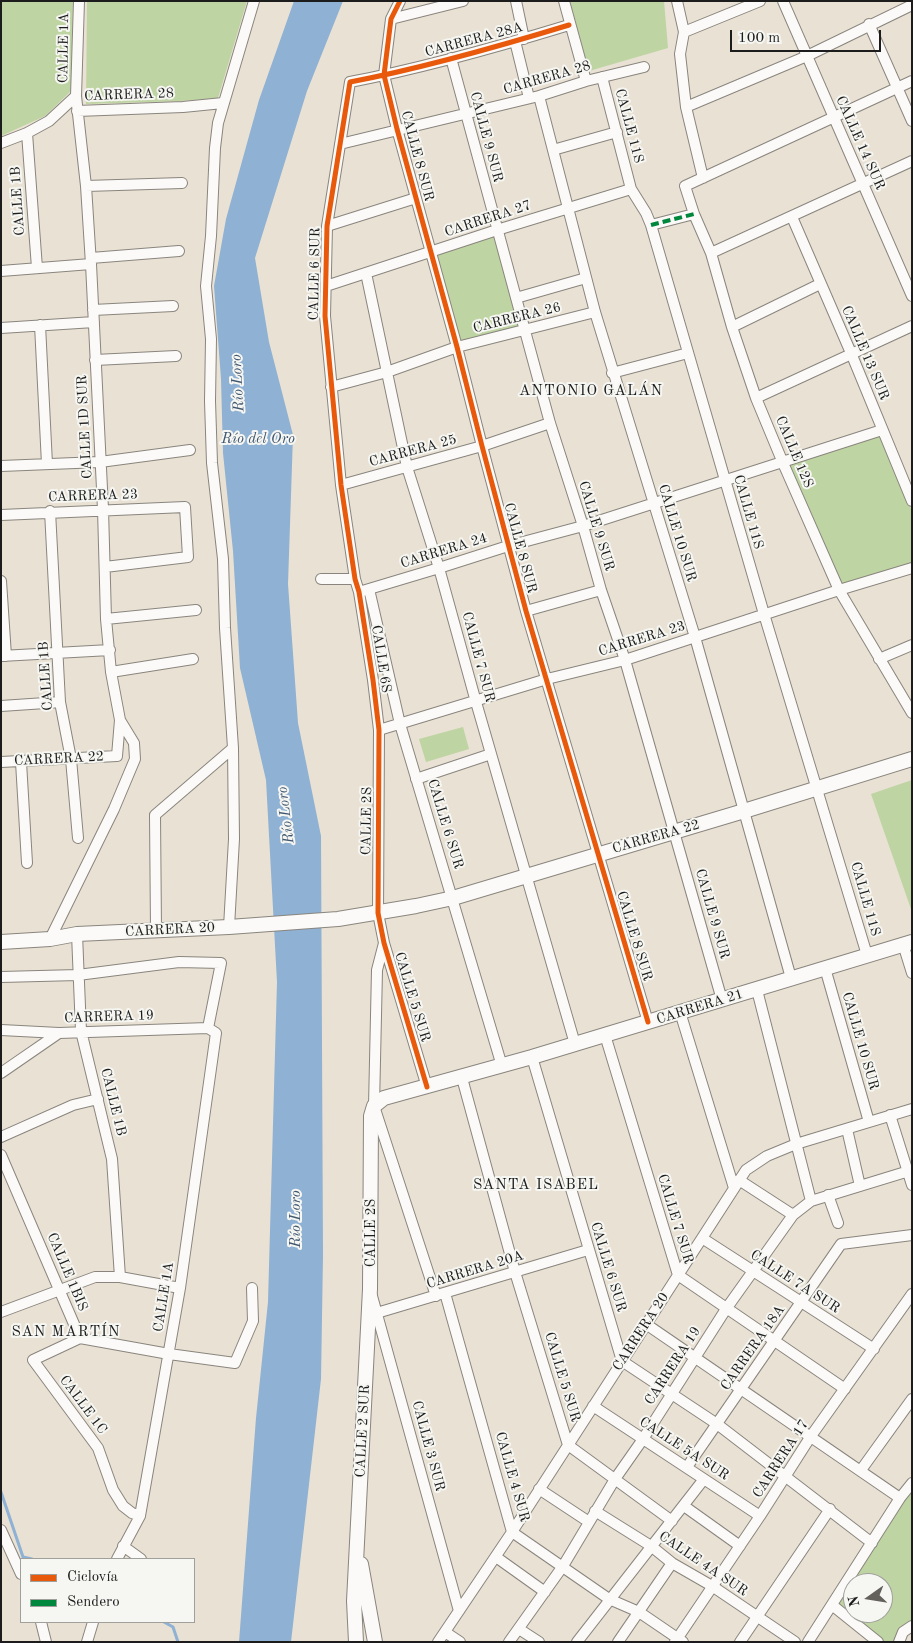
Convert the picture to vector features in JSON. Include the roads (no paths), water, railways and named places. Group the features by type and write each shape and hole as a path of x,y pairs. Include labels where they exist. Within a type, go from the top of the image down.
{"street":[{"name":"CALLE 1A","path":"76,96 78,1"},
{"path":"229,927 234,838 233,748 225,628 223,559 212,463 211,339 206,286 211,236 214,148 218,123 254,1"},
{"path":"384,75 391,19 400,1"},
{"path":"391,19 463,1"},
{"name":"CALLE 10 SUR","path":"516,1 520,40 534,97 553,150 612,373 695,637 791,978"},
{"path":"564,1 586,81"},
{"path":"677,1 684,32 680,54 686,107 703,178 912,81"},
{"path":"684,32 760,1"},
{"name":"CALLE 14 SUR","path":"782,1 912,296"},
{"path":"686,107 807,56 869,24 912,5"},
{"path":"869,24 912,121"},
{"name":"CARRERA 28A","path":"384,75 520,40 570,25"},
{"name":"CALLE 9 SUR","path":"451,58 550,423 601,590 625,660 722,1000"},
{"name":"CARRERA 28","path":"340,144 534,97 586,81 644,67"},
{"name":"CALLE 8 SUR","path":"384,75 397,130 457,347 526,611 648,1022"},
{"name":"CALLE 6 SUR","path":"384,75 350,82 327,226 325,316 341,484 354,580 364,590 400,724 502,1066"},
{"name":"CALLE 11S","path":"602,77 631,189 646,212 651,225 764,614 867,955"},
{"name":"CALLE 1D SUR","path":"76,96 86,186 91,261 103,509 106,619 120,720 117,756"},
{"path":"1,143 27,133 49,121 76,96"},
{"name":"CARRERA 28","path":"77,111 183,107 223,103"},
{"path":"553,150 617,132"},
{"name":"CALLE 1B","path":"27,133 37,268"},
{"path":"711,253 912,161"},
{"name":"CALLE 12S","path":"703,178 685,186 694,214 711,253 732,327 756,398 839,590 912,713"},
{"path":"86,186 182,183"},
{"name":"CARRERA 27","path":"326,286 497,230 631,189"},
{"path":"327,226 416,198"},
{"path":"651,225 694,214"},
{"name":"CALLE 13 SUR","path":"792,217 911,498"},
{"path":"1,271 179,251"},
{"name":"CALLE 7 SUR","path":"366,273 407,467 439,568 575,1044"},
{"path":"516,298 586,278"},
{"path":"732,327 820,284"},
{"path":"93,310 173,306"},
{"name":"CARRERA 26","path":"331,387 386,372 457,347 595,312"},
{"path":"1,328 94,322"},
{"path":"40,325 47,464"},
{"path":"756,398 912,326"},
{"path":"612,373 688,353"},
{"path":"95,360 176,356"},
{"name":"CARRERA 25","path":"341,484 482,446 550,423"},
{"name":"CARRERA 24","path":"364,590 508,546 583,526 882,430"},
{"path":"1,466 100,462 190,450"},
{"name":"CARRERA 23","path":"1,515 50,511 185,507 188,557 105,567"},
{"name":"CALLE 1B","path":"50,511 60,702 71,759 78,838"},
{"name":"CARRERA 23","path":"380,730 547,679 625,660 912,568"},
{"path":"321,579 354,580"},
{"path":"1,581 4,656 110,650"},
{"name":"CALLE 6S","path":"364,590 380,730"},
{"path":"526,611 601,590"},
{"path":"106,619 196,610"},
{"path":"879,659 912,645"},
{"path":"112,672 193,659"},
{"path":"1,706 60,702"},
{"path":"50,938 114,809 135,759 134,743 120,720"},
{"name":"CALLE 2S","path":"378,913 380,730"},
{"path":"156,930 155,815 233,748"},
{"path":"416,778 491,754"},
{"name":"CARRERA 22","path":"1,762 117,756"},
{"name":"CARRERA 22","path":"338,919 453,898 912,759"},
{"path":"21,762 27,863"},
{"name":"CALLE 5 SUR","path":"378,913 384,943 427,1087"},
{"name":"CARRERA 20","path":"1,942 78,934 229,927 338,919"},
{"name":"CALLE 1B","path":"78,934 81,1031 112,1159 120,1277"},
{"name":"CALLE 2S","path":"373,1314 370,1289 371,1116 374,1106 377,970 384,943"},
{"path":"908,943 912,973"},
{"name":"CARRERA 21","path":"374,1106 384,1098 532,1058 908,943"},
{"name":"CALLE 1A","path":"78,975 179,962 221,963 180,1288 169,1354 140,1516 118,1558"},
{"name":"CALLE 10 SUR","path":"825,968 869,1122"},
{"path":"1,977 78,975"},
{"path":"757,990 810,1201"},
{"path":"680,1012 737,1184 793,1215"},
{"name":"CARRERA 19","path":"1,1030 59,1032 212,1031"},
{"path":"1,1073 59,1032"},
{"name":"CALLE 7 SUR","path":"605,1035 678,1275 845,1389"},
{"name":"CALLE 6 SUR","path":"532,1058 622,1361"},
{"name":"CALLE 5 SUR","path":"462,1078 515,1272 568,1445"},
{"path":"1,1137 73,1105 98,1099"},
{"name":"CALLE 4 SUR","path":"374,1106 440,1294 512,1532 609,1599 639,1612 679,1641"},
{"name":"CARRERA 20","path":"438,1642 496,1557 746,1170 767,1156 796,1144 912,1109"},
{"path":"890,1116 910,1170 912,1185"},
{"path":"847,1128 860,1186"},
{"name":"CALLE 1BIS","path":"1,1155 5,1176 60,1289 80,1338"},
{"name":"CARRERA 19","path":"509,1642 562,1566 615,1479 643,1439 726,1309 793,1215 810,1201 910,1170"},
{"path":"828,1195 838,1223"},
{"name":"CARRERA 18A","path":"687,1467 841,1244 912,1235"},
{"name":"CALLE 7A SUR","path":"702,1238 874,1349"},
{"name":"CARRERA 20A","path":"373,1314 588,1250"},
{"path":"1,1312 95,1277 120,1277 180,1288"},
{"path":"80,1338 169,1354 236,1363 253,1321 252,1288"},
{"name":"CARRERA 17","path":"679,1641 712,1586 760,1516 811,1436 912,1294"},
{"name":"CALLE 2 SUR","path":"356,1642 354,1601 373,1314"},
{"name":"CALLE 3 SUR","path":"373,1314 459,1611"},
{"path":"646,1324 900,1498"},
{"name":"CALLE 1C","path":"80,1338 33,1360 98,1448 113,1490 122,1506 140,1516"},
{"path":"622,1361 717,1424 872,1543"},
{"path":"861,1470 912,1399"},
{"name":"CALLE 5A SUR","path":"593,1406 760,1516"},
{"path":"568,1445 672,1521"},
{"path":"577,1642 704,1478"},
{"path":"808,1642 900,1498 912,1484"},
{"path":"539,1489 589,1522"},
{"path":"684,1506 740,1546"},
{"path":"740,1642 830,1510"},
{"name":"CALLE 4A SUR","path":"596,1512 651,1546 672,1562 712,1586 795,1642"},
{"path":"1,1530 20,1572"},
{"path":"123,1546 140,1558"},
{"name":"CALLE 2 SUR","path":"357,1546 375,1642"},
{"path":"496,1557 544,1592"},
{"path":"618,1642 672,1562"},
{"path":"832,1605 878,1642"},
{"path":"41,1623 46,1642"},
{"path":"88,1642 93,1623"},
{"path":"519,1629 539,1642"},
{"path":"445,1632 460,1642"},
{"path":"905,1633 912,1640"}],"water":[{"name":"Río del Oro","path":"294,1 343,1 307,91 255,258 269,342 293,435 288,584 298,723 321,836 323,1255 321,1379 291,1642 239,1642 256,1418 268,1302 277,982 266,780 240,668 233,551 223,453 221,379 214,286 226,219 259,100"}],"waterway":[{"path":"1,1492 23,1557 28,1558"},
{"path":"166,1623 173,1627 178,1642"}],"district":[{"name":"ANTONIO GALÁN","path":"591,391"},
{"name":"SANTA ISABEL","path":"536,1185"},
{"name":"SAN MARTÍN","path":"66,1332"}],"water label":[{"name":"Río Loro","path":"238,383"},
{"name":"Río Loro","path":"286,815"},
{"name":"Río Loro","path":"296,1219"}]}
